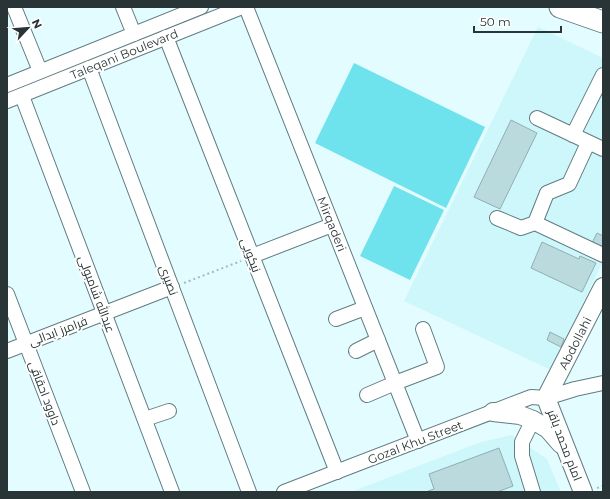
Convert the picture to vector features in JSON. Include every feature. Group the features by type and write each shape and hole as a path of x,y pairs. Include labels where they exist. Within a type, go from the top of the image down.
{"highway":[{"path":"560,7 602,21"},
{"path":"585,7 602,21"}],"main road":[{"name":"Abdollahi","path":"546,398 603,289"},
{"name":"امام محمد باقر","path":"546,398 583,492"},
{"path":"493,412 520,415 533,420 548,429 567,452"}],"street":[{"path":"14,7 40,71"},
{"path":"123,7 134,34"},
{"name":"Taleqani Boulevard","path":"8,81 40,71 201,7"},
{"name":"Taleqani Boulevard","path":"7,101 242,7"},
{"name":"Mirqaderi","path":"246,7 418,441"},
{"name":"نیکویی","path":"166,38 337,472"},
{"name":"نصیری","path":"89,68 249,492"},
{"path":"573,136 603,75"},
{"name":"عبدالله شامبولی","path":"22,96 172,492"},
{"path":"537,118 603,149"},
{"path":"535,223 547,193 569,184 588,142"},
{"path":"497,218 520,228 535,223 603,255"},
{"path":"252,256 332,225"},
{"name":"فرامرز ابدالی","path":"7,351 172,287"},
{"name":"داوود احقاقی","path":"7,294 83,492"},
{"path":"336,319 365,308"},
{"path":"367,396 395,383 437,367 423,329"},
{"path":"356,351 378,340"},
{"name":"Gozal Khu Street","path":"284,492 531,397 546,398 575,389 603,383"},
{"path":"145,420 169,411"},
{"path":"533,420 522,442 522,456 533,492"}],"path":[{"path":"172,287 252,256"}],"shaded area":[{"path":"538,27 603,58 603,261 551,370 404,301"},
{"path":"354,63 485,127 446,208 315,143"},
{"path":"394,186 444,210 410,280 360,256"},
{"path":"511,435 547,459 561,492 351,492 478,443"}],"building":[{"path":"511,120 537,133 500,209 474,197"},
{"path":"597,233 603,236 603,251 591,245"},
{"path":"542,242 579,259 580,256 596,263 582,292 531,268"},
{"path":"550,332 564,339 561,347 547,340"},
{"path":"499,448 513,486 497,492 428,491 434,489 429,474"}]}
